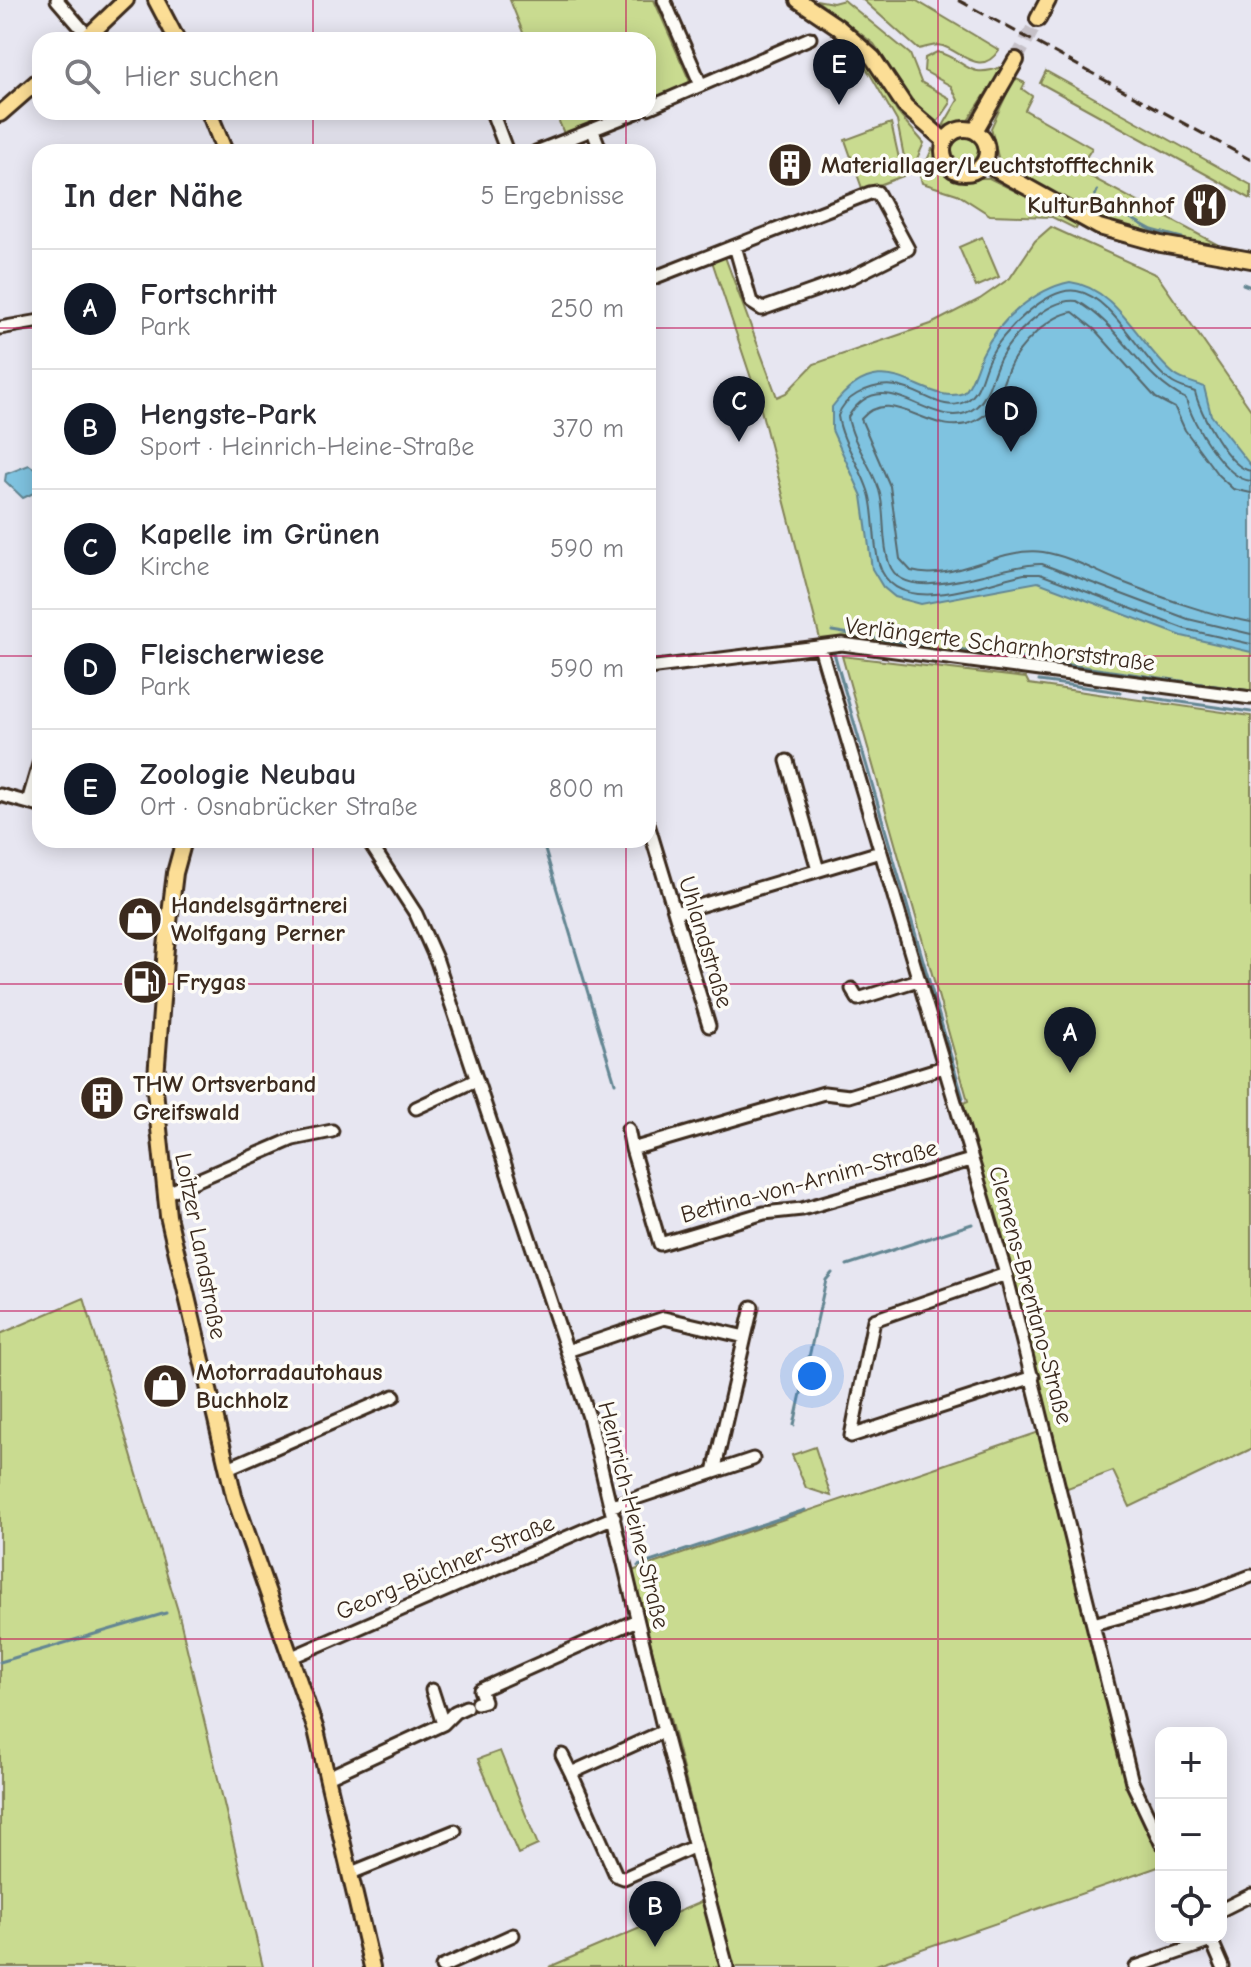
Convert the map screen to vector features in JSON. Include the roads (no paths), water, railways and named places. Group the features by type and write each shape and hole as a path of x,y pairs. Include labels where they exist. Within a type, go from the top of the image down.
{"main road":[{"path":"92,32 126,0"},
{"path":"156,0 173,32"},
{"path":"798,0 838,27 873,58 905,106 945,141"},
{"path":"1038,19 1048,0"},
{"path":"975,131 1016,60"},
{"path":"0,114 32,86"},
{"path":"212,120 222,144"},
{"path":"956,131 975,131 986,142 984,163 972,172 957,172 945,162 945,141 956,131"},
{"path":"984,163 1099,227 1161,244 1251,260"},
{"name":"Loitzer Landstraße","path":"182,848 175,873 166,947 155,1090 165,1194 242,1523 292,1657 328,1777 372,1967"}],"street":[{"path":"57,0 81,32"},
{"path":"664,0 701,85"},
{"path":"656,105 810,38"},
{"path":"495,120 504,144"},
{"path":"558,144 618,120"},
{"path":"593,131 598,144"},
{"path":"656,277 735,246 877,192 908,249 852,277 762,309 751,302 735,246"},
{"path":"0,328 32,322"},
{"name":"Verlängerte Scharnhorststraße","path":"656,667 842,644 1251,698"},
{"name":"Clemens-Brentano-Straße","path":"820,647 1006,1274 1132,1782 1155,1830"},
{"path":"787,761 818,870"},
{"path":"0,795 32,803"},
{"name":"Heinrich-Heine-Straße","path":"373,848 416,914 437,961 589,1417 693,1847 727,1967"},
{"name":"Uhlandstraße","path":"655,848 709,1026"},
{"path":"675,913 880,852"},
{"path":"852,989 858,999 918,980"},
{"path":"632,1149 824,1093 849,1096 944,1067"},
{"path":"416,1108 476,1080"},
{"name":"Bettina-von-Arnim-Straße","path":"628,1129 660,1244 764,1213 802,1209 971,1160"},
{"path":"165,1194 293,1139 332,1131"},
{"path":"1006,1274 874,1320 851,1436 1033,1377"},
{"path":"714,1472 752,1307"},
{"path":"567,1351 664,1318 745,1337"},
{"path":"228,1468 394,1396"},
{"name":"Georg-Büchner-Straße","path":"292,1657 613,1512 753,1459"},
{"path":"1093,1624 1201,1595 1251,1576"},
{"path":"328,1777 443,1724 455,1712 484,1701 480,1690 637,1620"},
{"path":"432,1690 443,1724"},
{"path":"571,1773 664,1731"},
{"path":"562,1755 616,1875 624,1878 693,1847"},
{"path":"351,1873 455,1831"},
{"path":"1227,1907 1251,1895"},
{"path":"442,1967 513,1935"},
{"path":"1136,1967 1200,1943"},
{"path":"1213,1943 1223,1967"}],"water":[{"path":"1070,282 1102,295 1175,375 1204,387 1211,415 1251,466 1251,652 1182,636 1038,582 921,604 895,597 883,587 872,569 862,496 832,430 832,407 851,387 870,377 887,375 934,392 949,395 964,393 990,341 1008,318 1031,299"},
{"path":"29,465 32,467 32,494 23,498 5,481 6,474"}],"waterway":[{"path":"1097,191 1094,198 1152,230 1182,238"},
{"path":"1243,284 1251,287"},
{"path":"832,631 868,637"},
{"path":"876,638 927,646"},
{"path":"951,648 1251,691"},
{"path":"834,653 963,1098"},
{"path":"1039,681 1120,692"},
{"path":"1145,697 1251,712"},
{"path":"544,848 615,1083"},
{"path":"847,1265 972,1224"},
{"path":"794,1425 826,1280 832,1273"},
{"path":"638,1566 805,1510"},
{"path":"0,1662 166,1613"}],"tunnel":[{"path":"1016,60 1038,19"}],"railway":[{"path":"958,0 1251,160"}],"place":[{"name":"Zoologie Neubau","path":"839,105"},
{"name":"Materiallager/Leuchtstofftechnik","path":"790,165"},
{"name":"KulturBahnhof","path":"1205,205"},
{"name":"Kapelle im Grünen","path":"739,442"},
{"name":"Fleischerwiese","path":"1011,452"},
{"name":"Handelsgärtnerei Wolfgang Perner","path":"140,919"},
{"name":"Frygas","path":"145,982"},
{"name":"Fortschritt","path":"1070,1073"},
{"name":"THW Ortsverband Greifswald","path":"102,1098"},
{"name":"Motorradautohaus Buchholz","path":"165,1386"},
{"name":"Hengste-Park","path":"655,1947"}]}
